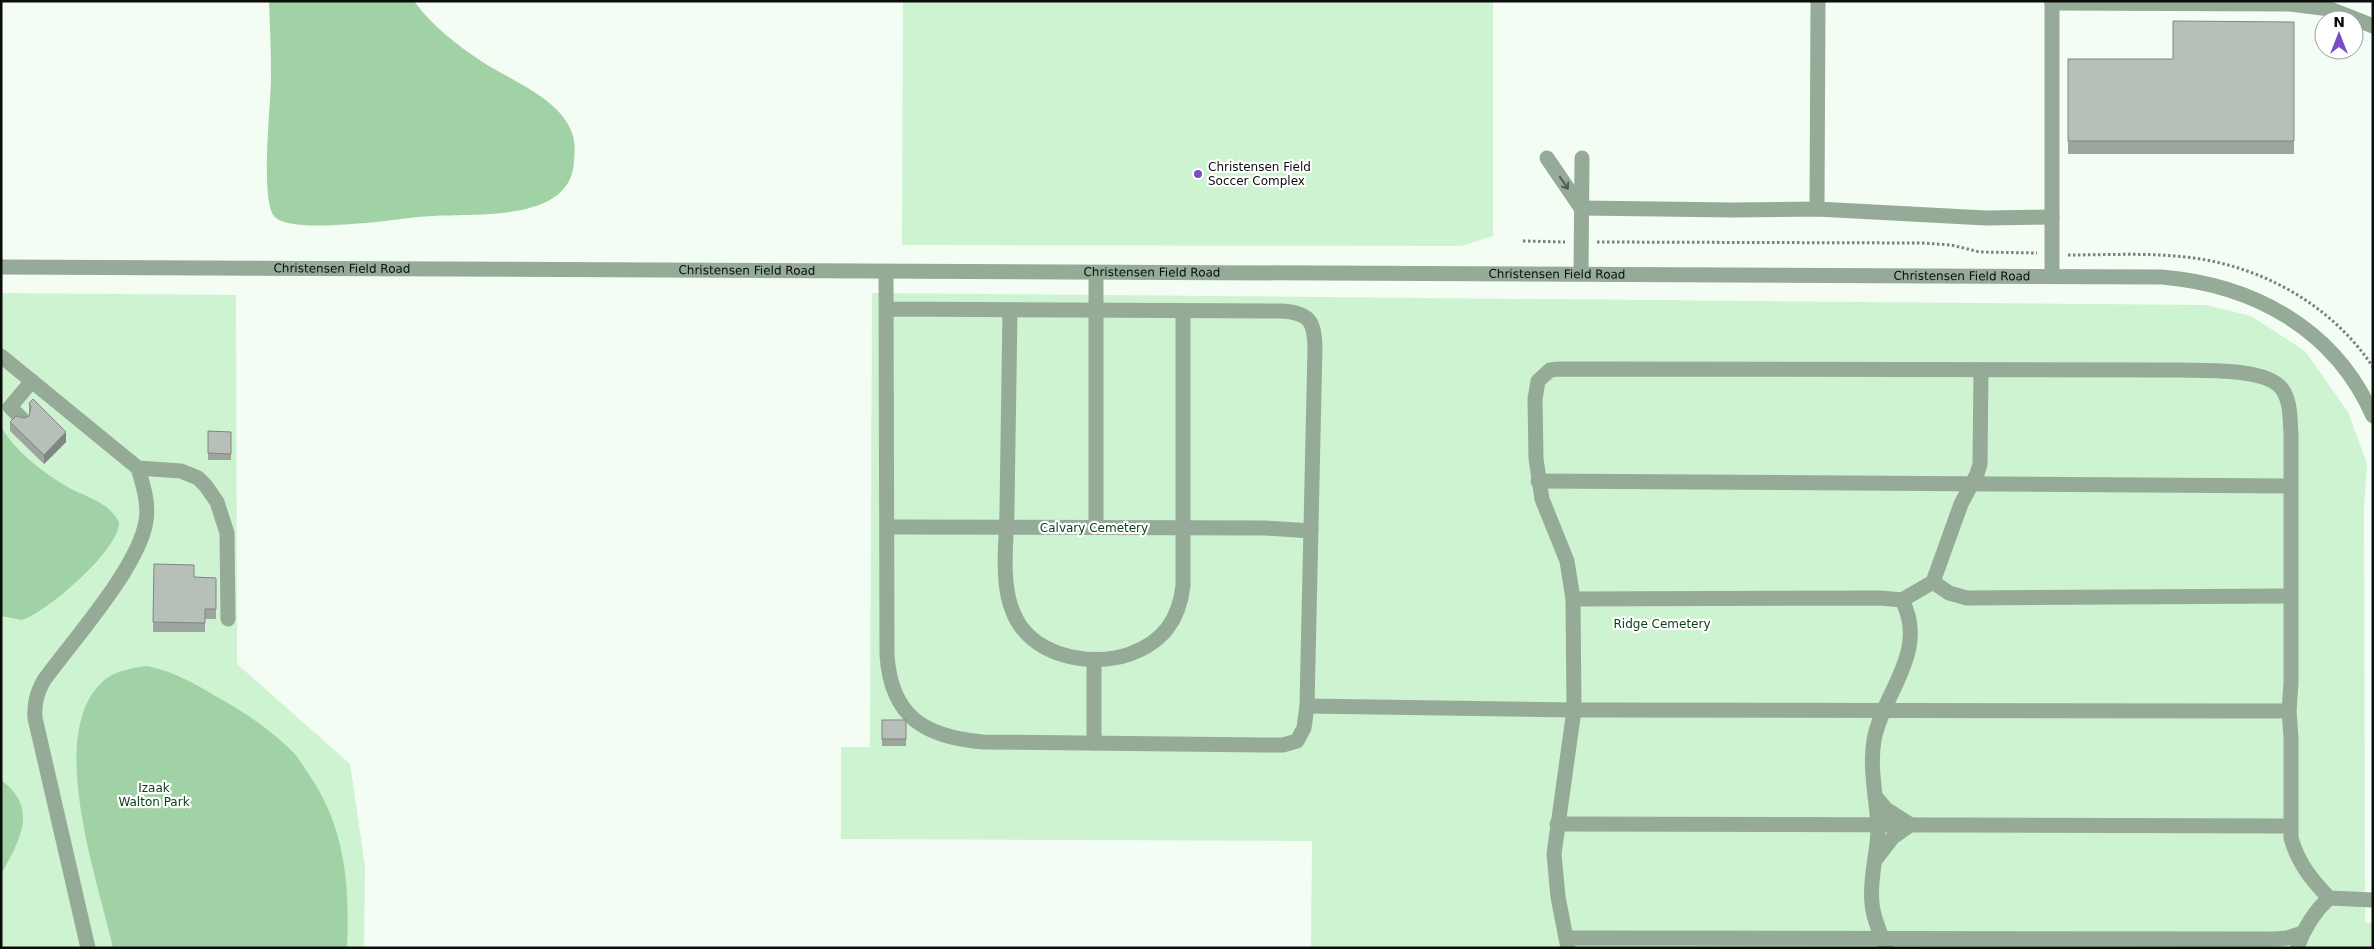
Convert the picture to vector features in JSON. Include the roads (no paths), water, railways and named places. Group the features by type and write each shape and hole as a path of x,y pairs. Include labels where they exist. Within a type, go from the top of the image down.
{"street":[{"path":"1817,209 1818,1"},
{"path":"2052,276 2052,2 2290,4 2330,9 2373,26"},
{"path":"1547,158 1581,208"},
{"path":"1581,274 1582,158"},
{"path":"1581,208 1817,209 1986,218 2052,217"},
{"name":"Christensen Field Road","path":"1,267 2153,277 2195,281 2247,295 2295,320 2327,347 2341,363 2358,387 2373,416"},
{"path":"886,272 886,309 888,527 887,662 895,693 911,718 933,732 966,740 1290,744 1302,736 1307,706 1315,347 1312,324 1307,317 1291,312 886,309"},
{"path":"1096,273 1096,527"},
{"path":"1010,310 1008,589 1017,621 1033,639 1052,651 1094,660 1120,657 1145,647 1170,625 1179,610 1183,527 1183,310"},
{"path":"1,356 138,468 180,471 206,486 217,502 227,533 228,619"},
{"path":"2302,933 2274,940 1567,943 1555,874 1554,854 1574,710 1573,599 1567,561 1542,499 1538,481 1535,399 1538,381 1541,376 1550,370 2220,371 2246,374 2273,381 2282,388 2288,404 2291,683 2289,711 2291,737 2290,826 2295,854 2313,881 2329,898 2373,900"},
{"path":"1573,599 1880,598 1902,600 1933,582 1961,504 1980,464 1981,370"},
{"path":"22,419 10,407 32,381"},
{"path":"88,948 36,725 34,705 36,694 44,680 123,573 140,544 146,518 146,504 138,468"},
{"path":"1538,481 2290,486"},
{"path":"888,527 1183,527 1265,528 1311,531"},
{"path":"1933,582 1949,593 1967,598 2289,596"},
{"path":"1884,943 1872,906 1871,893 1878,826 1871,762 1876,732 1906,659 1910,642 1911,621 1902,600"},
{"path":"1094,660 1094,743"},
{"path":"1307,706 1574,710 2289,711"},
{"path":"1865,710 1871,716 1876,732"},
{"path":"1875,796 1886,809 1911,825"},
{"path":"1557,824 2290,826"},
{"path":"1876,859 1893,837 1911,825"},
{"path":"2297,948 2302,933 2320,907 2329,898"}],"place":[{"name":"Christensen Field Soccer Complex","path":"1198,174"}],"park label":[{"name":"Calvary Cemetery","path":"1094,528"},
{"name":"Ridge Cemetery","path":"1662,624"},
{"name":"Izaak Walton Park","path":"154,795"}]}
